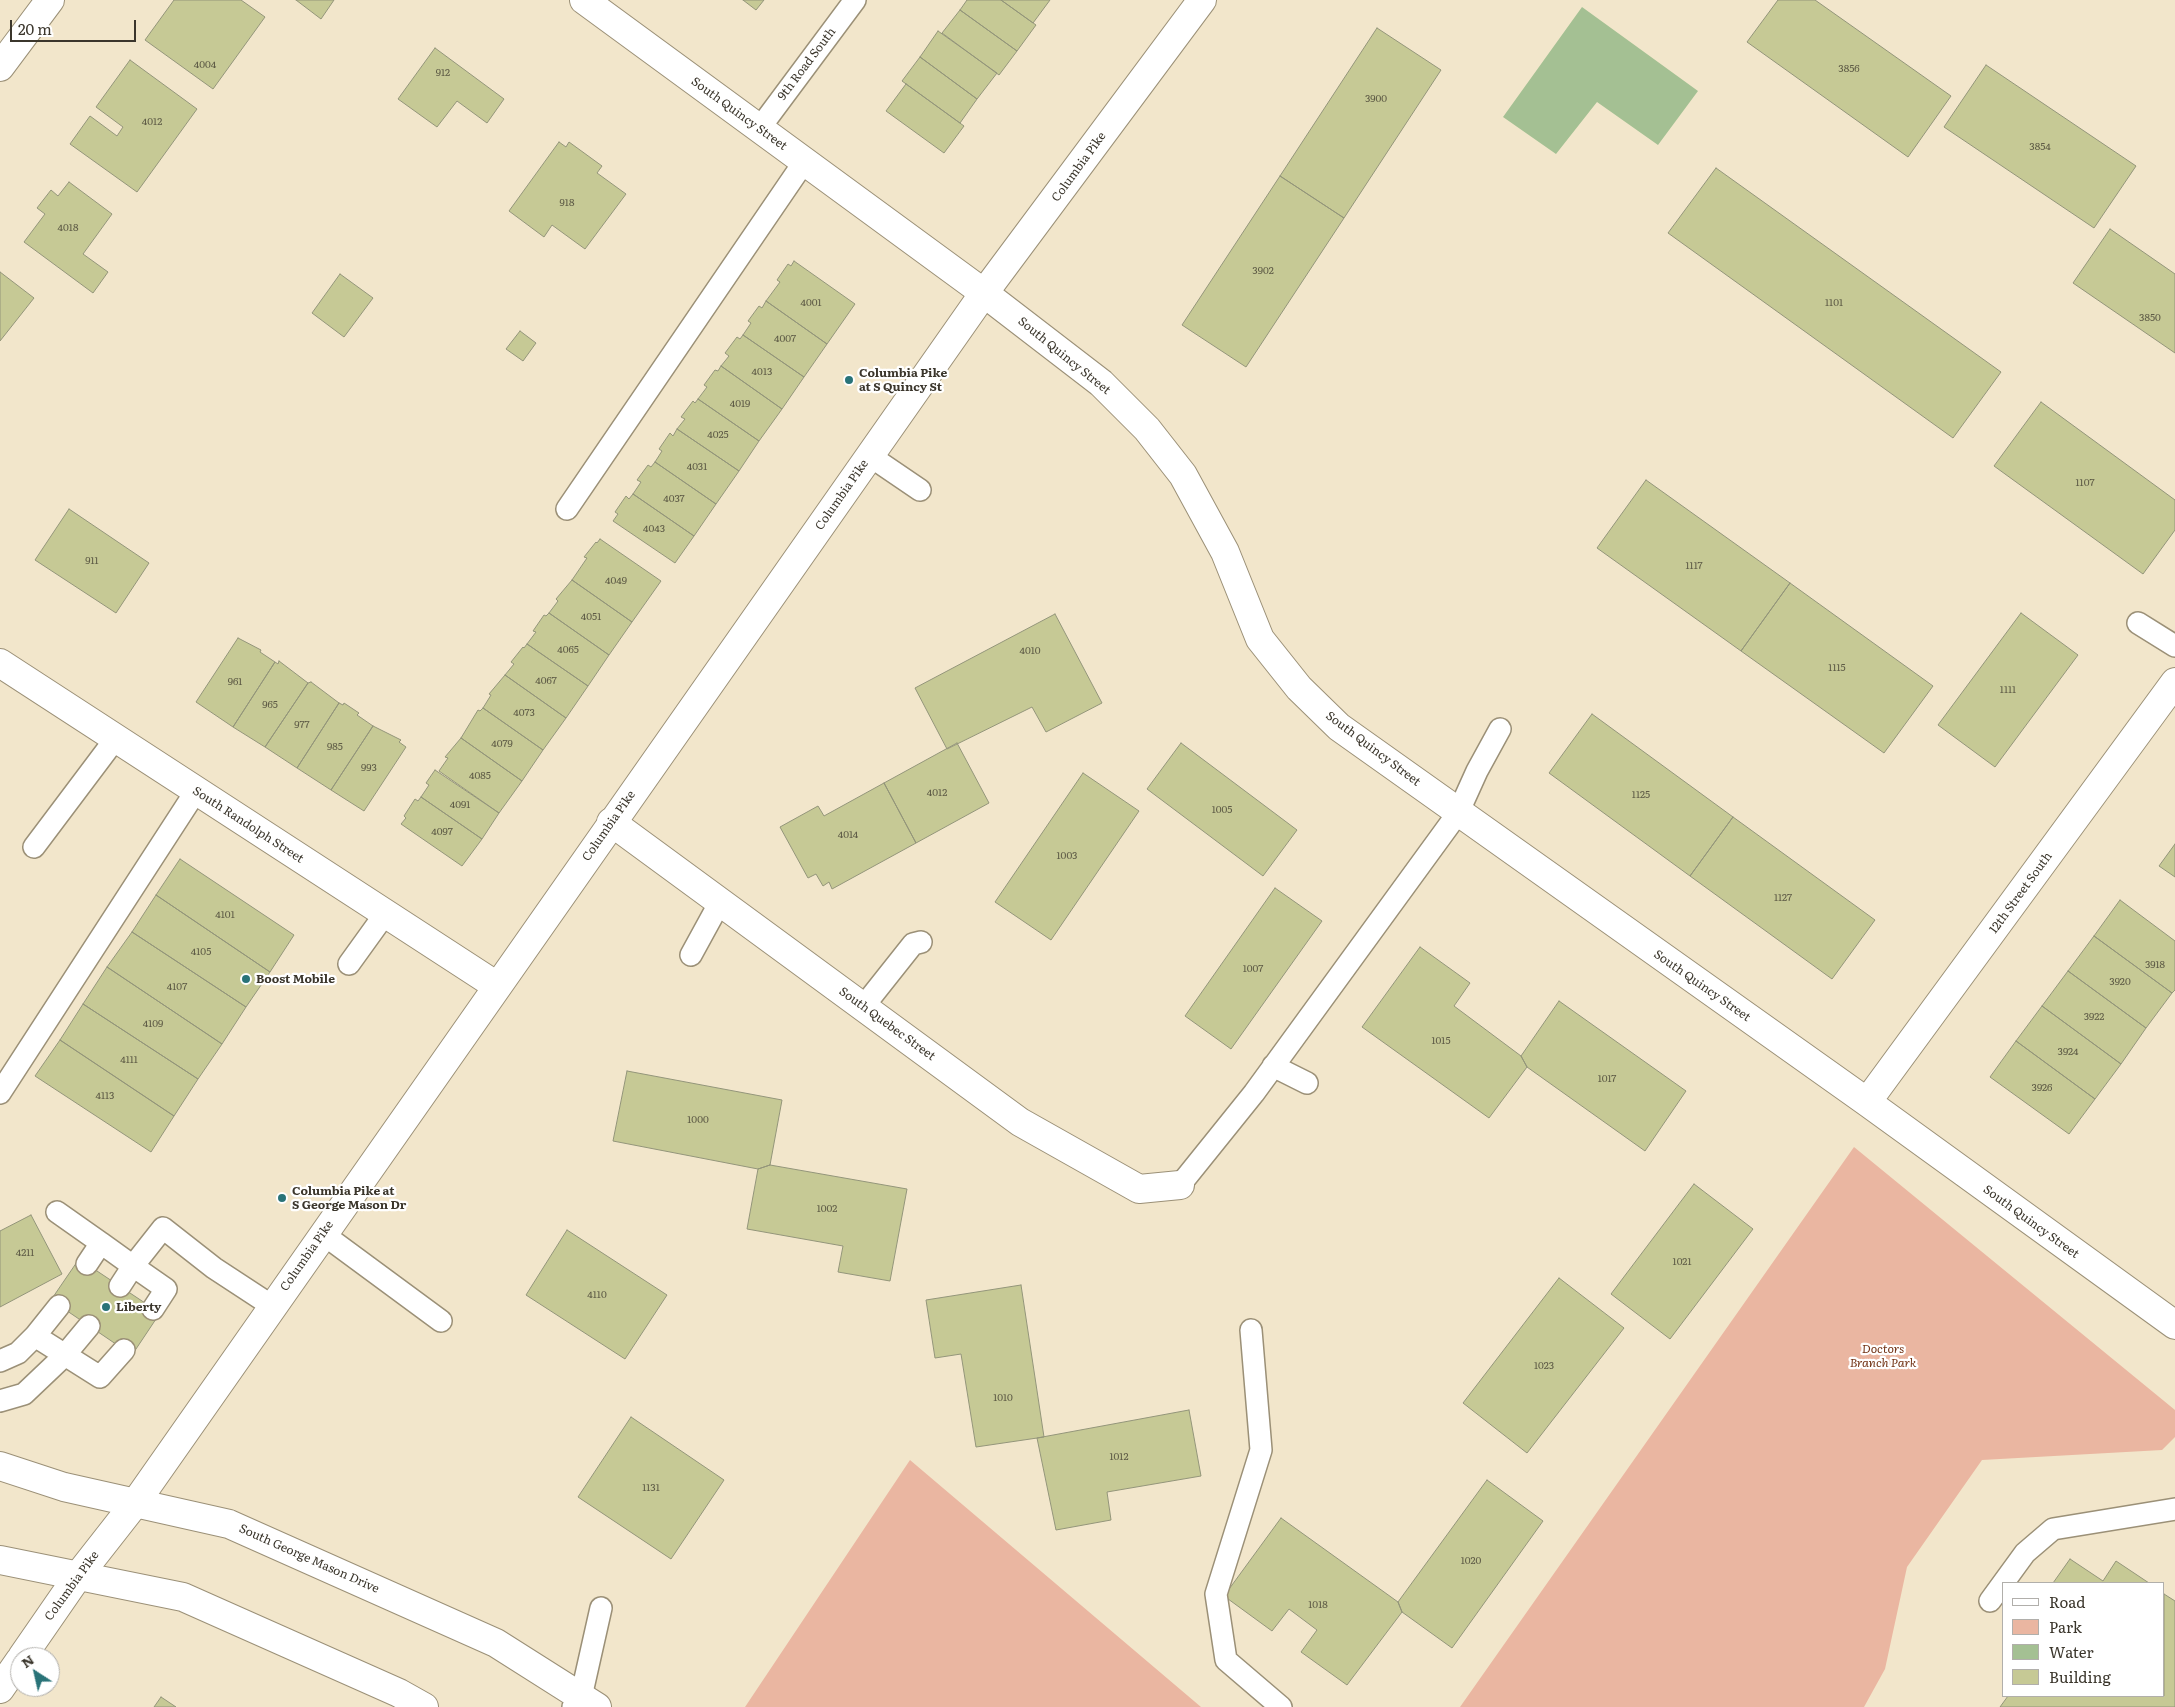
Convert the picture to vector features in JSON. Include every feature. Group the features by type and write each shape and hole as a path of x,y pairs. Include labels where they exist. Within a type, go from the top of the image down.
{"street":[{"path":"0,67 50,0"},
{"name":"South Quincy Street","path":"584,0 1101,382 1147,429 1183,475 1215,535 1260,639 1299,688 1339,726 1458,813 1867,1102 2175,1325"},
{"name":"Columbia Pike","path":"29,1647 78,1576 136,1502 611,822 984,294 1202,0"},
{"name":"South Randolph Street","path":"0,663 497,986"},
{"name":"12th Street South","path":"1867,1102 2175,682"},
{"name":"South Quebec Street","path":"611,822 1020,1122 1139,1189 1180,1185"},
{"name":"South George Mason Drive","path":"0,1466 64,1487 229,1524 496,1643 584,1704"},
{"path":"0,1560 183,1597 399,1692 424,1707"},
{"path":"0,1689 10,1674"}],"lane":[{"name":"9th Road South","path":"759,129 855,0"},
{"path":"567,509 804,162"},
{"path":"870,456 920,490"},
{"path":"2138,623 2175,646"},
{"path":"1180,1185 1273,1066 1458,813 1477,770 1500,729"},
{"path":"34,847 116,738"},
{"path":"0,1093 196,791"},
{"path":"691,955 720,902"},
{"path":"349,964 386,914"},
{"path":"863,1007 914,944 921,942"},
{"path":"1273,1066 1307,1083"},
{"path":"57,1212 166,1289 153,1309"},
{"path":"120,1286 162,1228 214,1268 272,1306"},
{"path":"323,1234 441,1321"},
{"path":"87,1264 101,1243"},
{"path":"0,1361 18,1353 35,1336 59,1306"},
{"path":"0,1401 24,1394 64,1356 89,1326"},
{"path":"1251,1330 1261,1450 1216,1594 1226,1660 1281,1707"},
{"path":"35,1336 100,1377 124,1350"},
{"path":"2004,1582 2025,1553 2053,1530 2175,1510"},
{"path":"1990,1601 2002,1585"},
{"path":"584,1704 601,1608"}],"green space":[{"name":"Doctors Branch Park","path":"1854,1147 2175,1410 2175,1437 2162,1450 1982,1460 1907,1567 1885,1669 1864,1707 1460,1707"},
{"path":"910,1460 1201,1707 745,1707"}],"water":[{"path":"1582,7 1698,91 1658,145 1597,102 1556,154 1503,117"}],"building":[{"path":"174,0 241,0 265,17 213,89 145,40"},
{"path":"296,0 334,0 321,19"},
{"path":"743,0 764,0 756,10"},
{"path":"967,0 1001,0 1036,25 1017,51 960,10"},
{"path":"1001,0 1050,0 1033,23"},
{"path":"1778,0 1815,0 1951,96 1908,157 1747,42"},
{"path":"960,10 1017,51 999,75 942,33"},
{"path":"1377,28 1441,70 1344,218 1280,176"},
{"path":"938,31 997,73 977,99 920,57"},
{"path":"435,48 504,99 487,123 457,101 437,127 398,99"},
{"path":"920,57 977,99 960,123 902,81"},
{"path":"130,60 197,109 137,192 70,144 90,116 117,136 123,127 96,107"},
{"path":"1986,65 2136,166 2094,228 1944,127"},
{"path":"906,84 964,126 944,153 886,111"},
{"path":"559,142 566,147 569,142 602,166 597,173 626,194 585,249 552,225 544,237 509,211"},
{"path":"1716,168 2001,372 1953,438 1668,233"},
{"path":"1280,176 1344,218 1246,367 1182,325"},
{"path":"69,182 112,214 83,254 108,272 93,293 24,242 45,214 37,208 51,190 58,196"},
{"path":"2110,229 2175,274 2175,353 2073,283"},
{"path":"794,261 855,304 827,344 766,301 780,282 777,280 788,264 791,266"},
{"path":"0,272 34,298 0,341"},
{"path":"340,274 373,298 344,337 312,313"},
{"path":"766,301 827,344 804,377 743,335 751,323 748,321 759,306 762,308"},
{"path":"520,331 536,343 523,361 506,349"},
{"path":"743,335 804,377 782,409 721,366 729,356 725,353 737,337 740,339"},
{"path":"721,366 782,409 759,441 698,399 707,387 704,385 715,370 718,371"},
{"path":"698,399 759,441 739,471 677,429 685,419 681,417 693,401 695,403"},
{"path":"2041,402 2175,500 2175,530 2143,574 1994,466"},
{"path":"677,429 739,471 716,504 655,462 662,451 659,449 670,433 673,436"},
{"path":"655,462 716,504 694,536 633,494 641,482 637,480 648,465 651,467"},
{"path":"1646,480 1790,583 1741,651 1597,548"},
{"path":"633,494 694,536 675,563 613,521 618,514 615,512 626,496 629,499"},
{"path":"69,509 149,563 116,613 35,560"},
{"path":"600,539 661,581 632,622 572,580 587,558 584,557"},
{"path":"572,580 632,622 609,655 549,613 558,601 556,599"},
{"path":"1790,583 1933,686 1884,753 1741,651"},
{"path":"549,613 609,655 588,686 527,644 536,632 533,631 544,615 546,616"},
{"path":"2021,613 2078,655 1995,767 1938,725"},
{"path":"1055,614 1102,703 1046,732 1032,707 947,749 915,688"},
{"path":"238,638 261,650 260,652 275,662 233,727 196,702"},
{"path":"527,644 588,686 566,718 505,675 514,664 511,662"},
{"path":"279,661 308,683 265,747 233,727 275,662 278,664"},
{"path":"505,675 566,718 543,750 483,708 491,695 489,694"},
{"path":"311,682 339,703 297,768 265,747 308,683"},
{"path":"339,703 343,705 344,703 359,713 357,715 373,726 331,790 297,768"},
{"path":"483,708 543,750 522,781 461,738 478,710 480,711"},
{"path":"1592,714 1733,817 1690,876 1549,773"},
{"path":"373,726 401,740 399,742 406,747 364,811 331,790"},
{"path":"461,738 522,781 499,813 439,771 448,758 445,757"},
{"path":"957,743 989,803 916,843 884,783"},
{"path":"1181,743 1297,830 1263,876 1147,789"},
{"path":"435,770 499,813 482,839 421,797 429,785 426,783"},
{"path":"1083,773 1139,811 1051,940 995,902"},
{"path":"884,783 916,843 832,889 829,882 823,886 816,874 808,878 780,827 818,806 824,816"},
{"path":"421,797 482,839 462,866 401,824 415,799 418,801"},
{"path":"1733,817 1875,920 1832,979 1690,876"},
{"path":"2175,844 2175,877 2159,866"},
{"path":"180,859 294,935 270,972 156,895"},
{"path":"1275,888 1322,921 1231,1049 1185,1016"},
{"path":"156,895 270,972 246,1007 132,932"},
{"path":"2120,900 2175,941 2175,990 2172,993 2094,936"},
{"path":"132,932 246,1007 222,1044 107,967"},
{"path":"2094,936 2172,993 2146,1028 2068,971"},
{"path":"1420,947 1470,983 1454,1006 1521,1056 1527,1067 1489,1118 1362,1027"},
{"path":"107,967 222,1044 198,1079 83,1004"},
{"path":"2068,971 2146,1028 2121,1064 2042,1006"},
{"path":"1559,1001 1686,1091 1645,1151 1527,1067 1521,1056"},
{"path":"83,1004 198,1079 174,1116 60,1040"},
{"path":"2042,1006 2121,1064 2095,1099 2016,1041"},
{"path":"60,1040 174,1116 151,1152 35,1076"},
{"path":"2016,1041 2095,1099 2069,1134 1990,1077"},
{"path":"627,1071 782,1100 770,1165 758,1169 613,1141"},
{"path":"770,1165 907,1189 890,1281 838,1272 843,1246 747,1229 758,1169"},
{"path":"1694,1184 1753,1229 1670,1339 1611,1294"},
{"path":"31,1215 62,1274 0,1307 0,1231"},
{"path":"567,1230 667,1295 625,1359 526,1295"},
{"name":"Liberty","path":"79,1259 160,1313 132,1355 51,1300"},
{"path":"1559,1278 1624,1328 1527,1453 1463,1403"},
{"path":"1021,1285 1044,1437 976,1447 961,1354 935,1358 926,1300"},
{"path":"1189,1410 1201,1476 1107,1492 1111,1520 1056,1530 1037,1438"},
{"path":"631,1417 724,1480 671,1559 578,1497"},
{"path":"1487,1480 1543,1521 1452,1648 1402,1612 1398,1602"},
{"path":"1281,1518 1398,1602 1402,1612 1347,1685 1301,1652 1317,1630 1289,1609 1272,1631 1224,1596"},
{"path":"2070,1559 2103,1581 2116,1561 2148,1582 2054,1582"},
{"path":"2165,1595 2175,1601 2175,1707 2000,1707 2007,1697 2165,1697"},
{"path":"161,1697 176,1707 154,1707"}],"place":[{"name":"Columbia Pike at S Quincy St","path":"849,380"},
{"name":"Boost Mobile","path":"246,979"},
{"name":"Columbia Pike at S George Mason Dr","path":"282,1198"},
{"name":"Liberty","path":"106,1307"}]}
